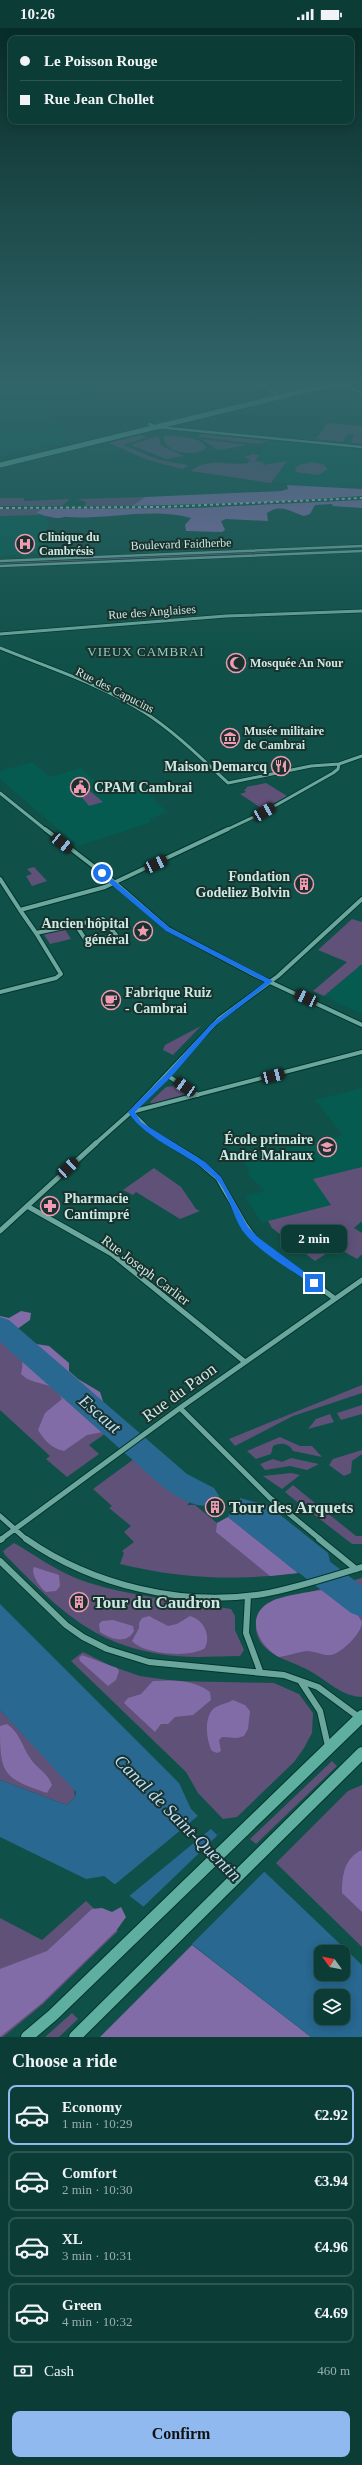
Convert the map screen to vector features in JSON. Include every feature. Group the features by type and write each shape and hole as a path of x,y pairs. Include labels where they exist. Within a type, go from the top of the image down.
{"main road":[{"path":"27,2037 53,2015 361,1718"},
{"path":"75,2037 362,1753"}],"street":[{"name":"Boulevard Faidherbe","path":"0,561 362,546"},
{"path":"281,549 283,554"},
{"name":"Boulevard Faidherbe","path":"0,566 362,551"},
{"name":"Rue des Anglaises","path":"0,634 148,620 305,612 362,611"},
{"name":"Rue des Capucins","path":"0,648 102,690 144,712 177,736 228,783 311,766 339,764"},
{"path":"20,910 101,888 264,812 333,773 338,769 339,764 362,756"},
{"path":"0,793 69,850 114,882 168,929 270,981 362,1025"},
{"path":"0,879 61,974 56,978 0,992"},
{"path":"0,1231 131,1112 168,1076 213,1025 270,981 329,931 362,899"},
{"path":"36,933 103,919 116,935 87,942 76,925"},
{"path":"131,1112 198,1096 362,1052"},
{"path":"168,1076 198,1096"},
{"path":"131,1112 139,1124 202,1164 219,1178 245,1228 256,1240 334,1298"},
{"name":"Rue Joseph Carlier","path":"27,1206 112,1254 245,1362"},
{"name":"Rue du Paon","path":"0,1540 142,1435 334,1298 362,1280"},
{"path":"180,1408 270,1498 359,1568"},
{"path":"0,1516 31,1543 61,1560 114,1580 195,1596 248,1596 302,1584 359,1568"},
{"path":"0,1561 66,1625 83,1637 107,1649 149,1662 260,1671 284,1675 300,1682 318,1687 330,1694 361,1718"},
{"path":"248,1596 246,1633 260,1671"},
{"path":"300,1682 320,1711 328,1749"}],"shaded area":[{"path":"223,476 276,476 271,483"},
{"path":"254,476 362,476 357,487 324,487 251,480"},
{"path":"287,485 362,489 362,496 269,502 132,506 145,497 281,491 288,489"},
{"path":"145,497 132,506 85,506 86,502 77,499"},
{"path":"0,498 24,498 24,501 70,499 62,506 0,506"},
{"path":"362,500 362,508 333,506 332,504 315,505 310,514 304,516 281,508 267,513 268,521 226,519 221,521 225,530 222,532 186,531 185,525 191,518 176,515 145,514 58,518 36,513 42,509 192,508"},
{"path":"0,509 42,510 36,513 39,515 0,516"},
{"name":"Clinique du Cambrésis","path":"46,515 52,553 0,556 0,516"},
{"path":"269,551 269,553 0,564 0,563"},
{"path":"32,762 50,777 81,768 100,785 113,781 121,787 138,783 167,812 149,819 152,822 78,846 0,779 0,771"},
{"path":"266,783 287,796 263,809 240,794 246,792 244,790 247,788 246,787"},
{"path":"90,791 103,802 89,806 80,795 76,795"},
{"path":"34,867 47,881 32,886 26,876 32,874 27,869"},
{"path":"352,919 362,922 362,964 324,996 313,991 347,962 318,950"},
{"path":"64,928 71,939 50,944 43,933"},
{"path":"362,964 362,1014 324,996"},
{"path":"201,1026 173,1055 163,1050 165,1045"},
{"path":"174,1086 186,1094 152,1104 150,1102 166,1087"},
{"name":"École primaire André Malraux","path":"362,1088 362,1167 314,1179 331,1205 262,1223 245,1196 265,1191 247,1173 250,1172 242,1159 343,1135 315,1100"},
{"path":"362,1167 362,1221 354,1228 362,1233 362,1254 357,1259 336,1247 315,1261 272,1228 268,1221 331,1205 313,1179"},
{"path":"154,1168 181,1187 196,1209 200,1211 180,1219 136,1192 133,1195 123,1190"},
{"path":"21,1311 31,1313 30,1320 13,1332 24,1342 49,1346 69,1363 69,1371 78,1379 100,1392 111,1426 103,1432 87,1435 64,1451 49,1444 38,1430 45,1413 62,1399 58,1392 53,1388 32,1381 21,1374 22,1361 19,1352 2,1336 0,1337 0,1316 9,1318"},
{"path":"0,1337 109,1431 89,1445 99,1454 67,1477 46,1459 50,1456 0,1410"},
{"path":"362,1385 362,1393 293,1416 235,1446 229,1439"},
{"path":"362,1405 362,1414 341,1420 337,1413"},
{"path":"330,1414 334,1422 308,1429 316,1419"},
{"path":"280,1437 300,1446 312,1446 322,1457 293,1451 289,1446 282,1444 273,1446 271,1454 256,1459 247,1451"},
{"path":"362,1450 362,1454 352,1461 351,1473 344,1476 329,1465 333,1459"},
{"path":"138,1456 190,1502 187,1505 195,1505 217,1523 228,1517 298,1573 275,1576 231,1578 187,1576 120,1564 124,1553 122,1551 134,1542 124,1532 131,1526 109,1508 112,1506 93,1489"},
{"path":"291,1458 319,1464 307,1470 290,1466 265,1470 260,1464 273,1459 282,1462"},
{"path":"291,1473 300,1475 282,1489 263,1476"},
{"path":"293,1485 315,1503 307,1510 285,1492"},
{"path":"320,1507 356,1536 362,1536 362,1544 352,1544 312,1513"},
{"path":"228,1517 298,1573 270,1576 216,1532 217,1523"},
{"path":"14,1543 61,1571 78,1579 97,1585 134,1594 231,1609 235,1616 235,1630 244,1650 240,1656 176,1656 147,1652 122,1645 100,1635 80,1623 43,1593 5,1555 3,1551"},
{"path":"34,1567 59,1575 60,1586 56,1591 46,1592 41,1587 34,1576"},
{"path":"362,1578 362,1697 341,1691 310,1671 277,1656 263,1646 259,1639 256,1626 257,1618 260,1612 268,1603"},
{"path":"327,1590 357,1614 362,1622 359,1632 351,1642 340,1651 331,1655 307,1651 279,1657 271,1652 260,1638 257,1630 256,1622 258,1614 263,1607 272,1601 283,1597"},
{"path":"149,1616 168,1626 177,1624 190,1616 195,1618 202,1624 207,1633 207,1643 205,1648 190,1653 168,1654 138,1646 132,1641 139,1628 139,1623 142,1618"},
{"path":"113,1620 133,1626 134,1631 127,1638 123,1639 109,1637 100,1632 99,1624 102,1621"},
{"path":"83,1652 111,1666 140,1676 175,1681 274,1683 299,1694 313,1713 312,1733 294,1762 237,1817 223,1819 198,1793 186,1772 71,1661"},
{"path":"82,1655 117,1668 119,1671 116,1680 108,1686 80,1661 79,1658"},
{"path":"153,1681 183,1681 197,1685 210,1692 211,1700 193,1715 175,1717 168,1724 161,1724 155,1732 124,1703 128,1698 141,1694"},
{"path":"233,1700 245,1705 250,1711 248,1729 244,1736 237,1738 222,1737 219,1740 221,1751 217,1753 212,1751 208,1741 207,1721 212,1710"},
{"path":"0,1710 74,1787 75,1797 67,1805 0,1780"},
{"path":"7,1724 15,1731 33,1762 50,1781 52,1785 47,1793 21,1783 12,1778 7,1772 3,1764 1,1754 0,1726"},
{"path":"332,1761 337,1766 256,1844 250,1839"},
{"path":"362,1785 362,1947 276,1863 348,1791"},
{"path":"362,1850 362,1912 342,1893 345,1868 351,1858"},
{"path":"86,1901 118,1931 43,2004 3,2037 0,2037 0,1918 42,1940"},
{"path":"121,1907 126,1917 116,1931 42,2003 0,2037 0,1969 47,1951 92,1909 102,1908 112,1912"},
{"path":"192,1945 311,2037 100,2037"},
{"path":"72,2013 78,2019 59,2037 45,2037"}],"water":[{"path":"240,1498 269,1506 328,1553 330,1561 326,1564 298,1573 228,1517 234,1504 240,1503"},
{"path":"348,1582 362,1592 362,1617 326,1588"},
{"name":"Canal de Saint-Quentin","path":"0,1604 179,1783 191,1809 217,1835 222,1831 341,1945 314,1945 314,1981 350,1981 350,1954 362,1965 362,2037 311,2037 104,1876 86,1879 0,1837 0,1780 67,1805 75,1797 76,1792 0,1710"}],"pier":[{"path":"199,1815 212,1828 128,1897 113,1886"},
{"path":"223,1830 266,1870 190,1946 142,1908"}],"waterway":[{"name":"Escaut","path":"0,1327 177,1482 204,1496"},
{"name":"Escaut","path":"292,1550 362,1604"}],"railway":[{"path":"0,508 162,507 362,498"}],"place":[{"name":"Clinique du Cambrésis","path":"25,544"},
{"name":"Mosquée An Nour","path":"236,663"},
{"name":"Musée militaire de Cambrai","path":"230,738"},
{"name":"Maison Demarcq","path":"281,766"},
{"name":"CPAM Cambrai","path":"80,787"},
{"name":"Fondation Godeliez Bolvin","path":"304,884"},
{"name":"Ancien hôpital général","path":"143,931"},
{"name":"Fabrique Ruiz - Cambrai","path":"111,1000"},
{"name":"École primaire André Malraux","path":"327,1147"},
{"name":"Pharmacie Cantimpré","path":"50,1206"},
{"name":"Tour des Arquets","path":"215,1507"},
{"name":"Tour du Caudron","path":"79,1602"}],"district":[{"name":"VIEUX CAMBRAI","path":"146,651"}],"route":[{"path":"102,873 168,929 255,975 270,981 213,1025 168,1076 131,1112 139,1124 202,1164 219,1178 245,1228 256,1240 314,1283"}]}
